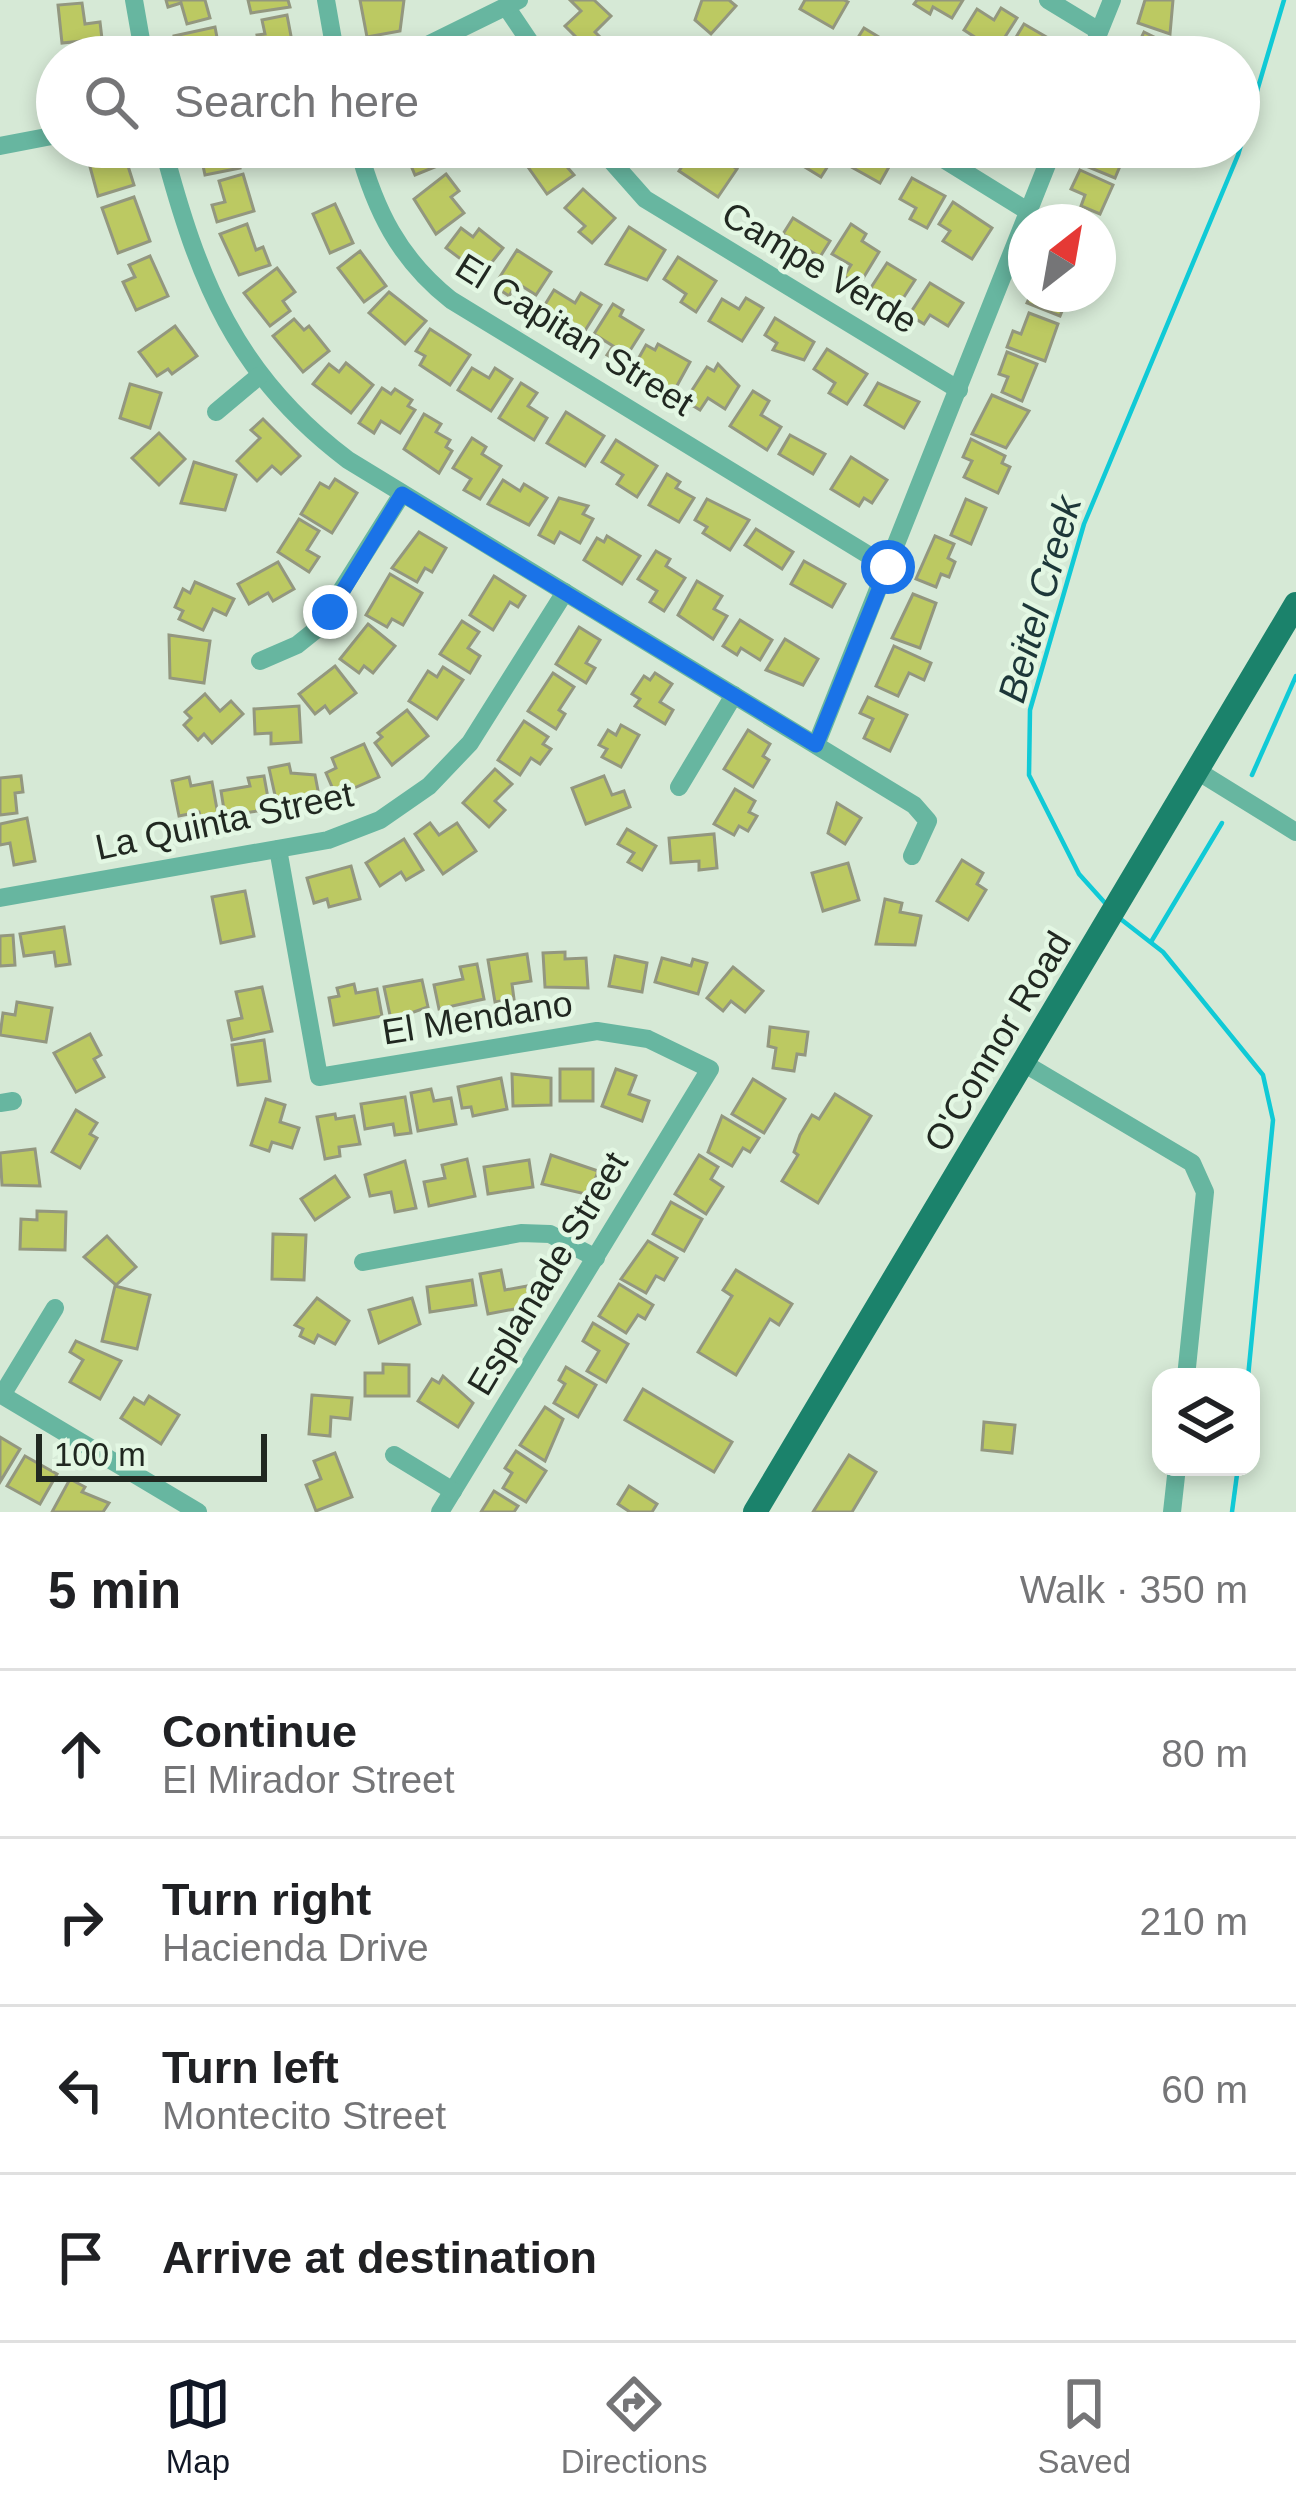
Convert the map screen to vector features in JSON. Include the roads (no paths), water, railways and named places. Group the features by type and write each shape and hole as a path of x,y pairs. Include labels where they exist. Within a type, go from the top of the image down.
{"main road":[{"name":"O'Connor Road","path":"755,1512 1102,938 1296,604"}],"street":[{"path":"134,0 140,36"},
{"path":"326,0 332,36"},
{"path":"1048,0 1099,32"},
{"path":"1097,36 1112,0"},
{"path":"447,36 513,4 529,36"},
{"path":"0,146 36,139"},
{"path":"169,168 205,284 259,376 317,437 402,494 924,813 926,830 912,856"},
{"name":"El Capitan Street","path":"366,168 388,231 433,285 888,567"},
{"name":"Campe Verde","path":"618,168 645,199 959,390"},
{"path":"958,168 1016,204"},
{"path":"1032,204 1046,168"},
{"path":"816,745 1008,265"},
{"path":"216,412 259,376"},
{"path":"260,661 297,645 317,628 402,494"},
{"name":"La Quinta Street","path":"0,898 352,833 429,786 470,743 565,592"},
{"path":"679,787 734,694"},
{"path":"1199,772 1296,832"},
{"name":"El Mendano","path":"278,849 319,1077 596,1031 648,1039 710,1069"},
{"path":"1025,1064 1192,1162 1201,1175 1205,1192 1187,1368"},
{"name":"Esplanade Street","path":"440,1512 710,1069"},
{"path":"363,1262 521,1233 550,1234 596,1258"},
{"path":"55,1308 1,1395 198,1512"},
{"path":"394,1455 453,1491"},
{"path":"1172,1512 1176,1476"}],"waterway":[{"name":"Beitel Creek","path":"1260,81 1284,0"},
{"name":"Beitel Creek","path":"1106,904 1079,874 1029,775 1030,710 1084,524 1233,168"},
{"path":"1252,775 1296,676"},
{"path":"1151,942 1222,823"},
{"name":"Beitel Creek","path":"1118,917 1163,952 1263,1075 1273,1120 1249,1368"},
{"name":"Beitel Creek","path":"1232,1512 1237,1476"}]}
